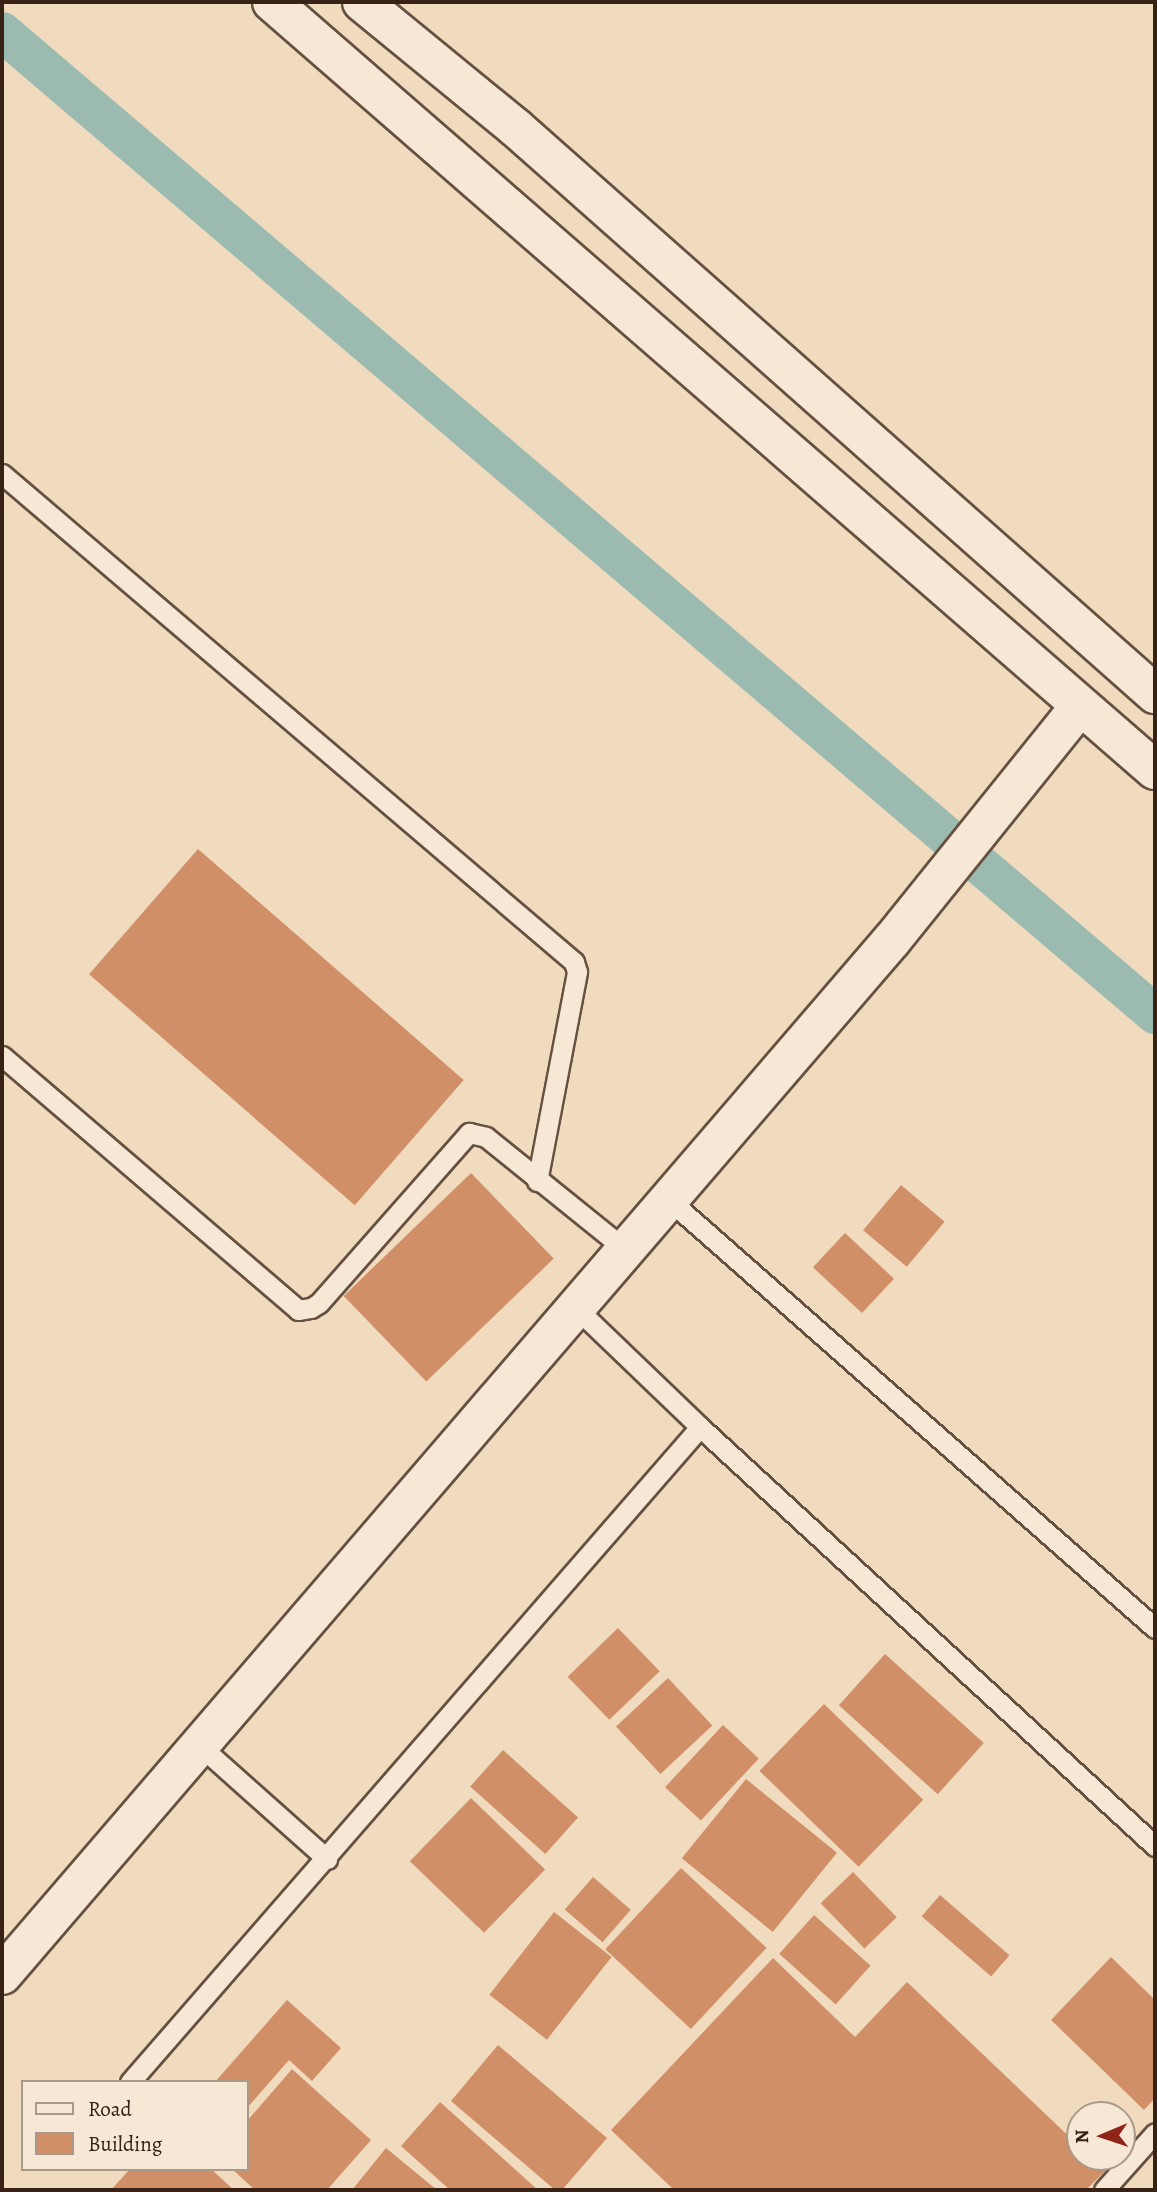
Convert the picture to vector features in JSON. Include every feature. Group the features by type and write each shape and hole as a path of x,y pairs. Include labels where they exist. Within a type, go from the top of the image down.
{"main road":[{"path":"272,2 1155,770"},
{"path":"362,2 516,128 1155,694"},
{"path":"2,1975 892,940 1080,706"}],"lane":[{"path":"2,474 574,961 577,972 537,1181"},
{"path":"2,1056 298,1310 311,1308 318,1303 469,1133 486,1137 537,1181 625,1248"},
{"path":"668,1199 1155,1628"},
{"path":"575,1307 700,1427 1155,1846"},
{"path":"132,2080 700,1427"},
{"path":"198,1744 327,1858"},
{"path":"1104,2190 1155,2133"}],"building":[{"path":"198,849 464,1080 355,1205 89,974"},
{"path":"471,1173 554,1259 426,1382 344,1296"},
{"path":"901,1185 945,1222 907,1267 863,1230"},
{"path":"845,1233 894,1279 862,1313 813,1267"},
{"path":"618,1628 660,1671 609,1720 568,1677"},
{"path":"885,1654 984,1743 938,1794 839,1705"},
{"path":"668,1678 712,1726 660,1774 616,1726"},
{"path":"824,1704 923,1800 859,1867 759,1771"},
{"path":"723,1725 759,1758 701,1821 665,1787"},
{"path":"503,1750 578,1818 545,1854 470,1786"},
{"path":"746,1779 837,1853 773,1932 682,1858"},
{"path":"471,1798 545,1870 484,1933 410,1861"},
{"path":"681,1868 767,1948 691,2029 605,1949"},
{"path":"853,1872 897,1917 864,1949 821,1903"},
{"path":"593,1877 631,1910 603,1942 565,1909"},
{"path":"940,1895 1009,1955 991,1976 922,1916"},
{"path":"554,1912 612,1957 547,2040 489,1995"},
{"path":"814,1915 870,1966 836,2004 779,1954"},
{"path":"1111,1957 1155,2000 1155,2098 1144,2110 1051,2020"},
{"path":"773,1958 855,2037 907,1982 1066,2134 1066,2171 1105,2171 1086,2190 674,2190 611,2130"},
{"path":"287,2000 341,2048 312,2081 289,2060 248,2107 248,2080 217,2080"},
{"path":"498,2045 607,2138 562,2190 555,2190 451,2101"},
{"path":"292,2069 371,2140 327,2190 255,2190 234,2171 248,2171 248,2120"},
{"path":"440,2102 538,2190 450,2190 401,2146"},
{"path":"386,2148 437,2190 352,2190"},
{"path":"128,2171 213,2171 234,2190 111,2190"}],"waterway":[{"path":"2,32 1155,1014"}]}
